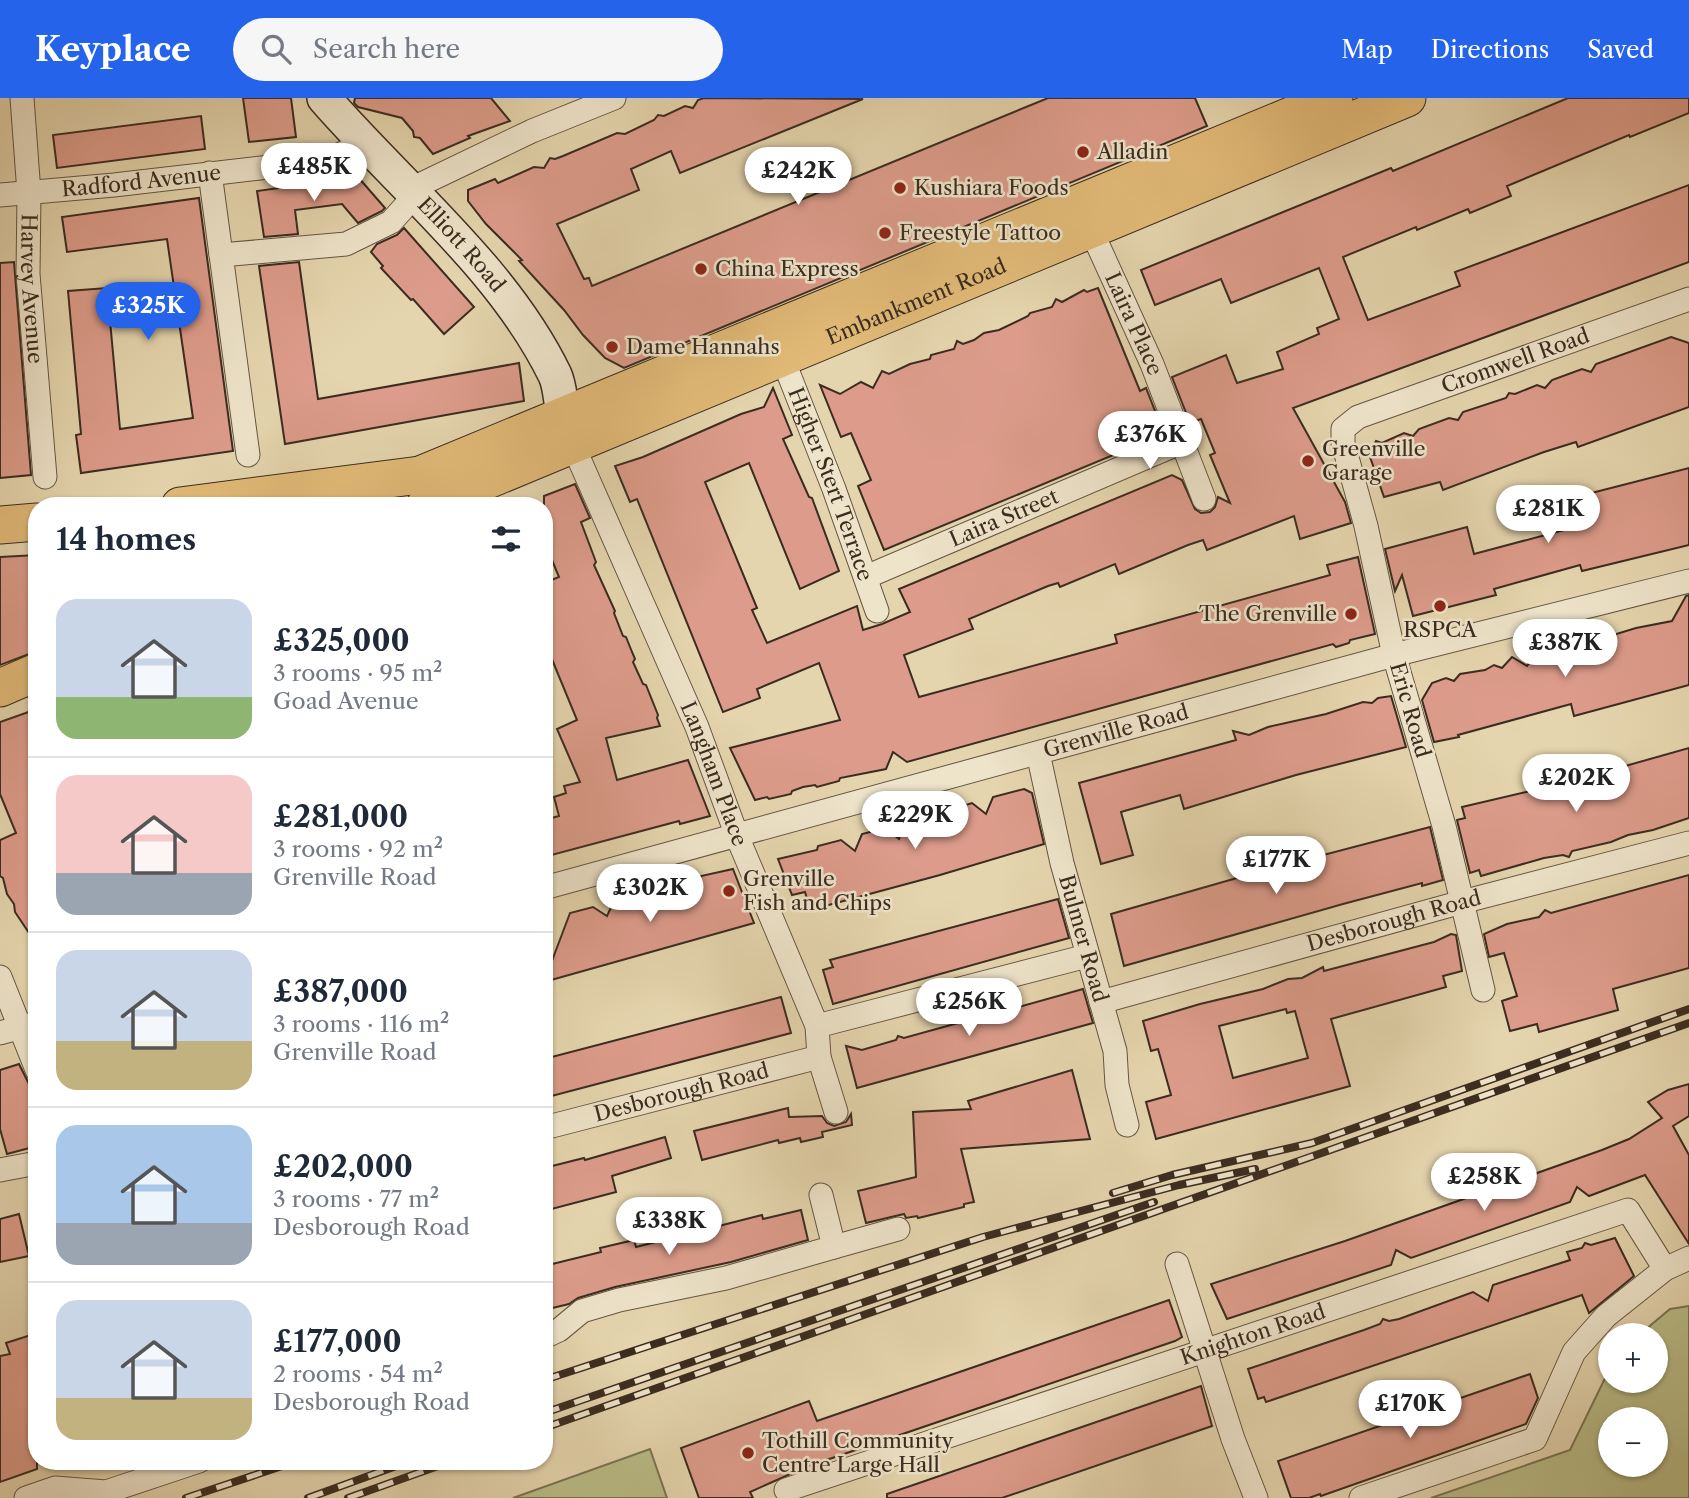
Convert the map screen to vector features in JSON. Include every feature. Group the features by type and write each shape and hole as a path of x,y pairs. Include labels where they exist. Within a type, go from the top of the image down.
{"main road":[{"name":"Embankment Road","path":"422,490 1334,98"},
{"name":"Embankment Road","path":"422,490 498,475 568,429 782,357 1407,98"},
{"path":"316,497 422,490"},
{"path":"0,526 28,523"},
{"path":"0,688 28,676"}],"street":[{"name":"Harvey Avenue","path":"22,98 29,193 28,274 45,477"},
{"name":"Elliott Road","path":"324,98 507,297 528,327 556,379 568,429"},
{"path":"221,255 346,244 391,222 413,192 532,131 614,98"},
{"name":"Radford Avenue","path":"0,195 329,160 363,143"},
{"path":"210,173 248,455"},
{"name":"Laira Place","path":"1091,230 1152,365 1204,499"},
{"name":"Cromwell Road","path":"1343,429 1358,417 1689,299"},
{"name":"Higher Stert Terrace","path":"782,357 877,611"},
{"name":"Langham Place","path":"568,429 697,727 737,836 817,1026 819,1057 836,1112"},
{"name":"Eric Road","path":"1343,429 1343,443 1366,526 1394,655 1444,826 1483,990"},
{"name":"Laira Street","path":"866,578 1182,442"},
{"name":"Grenville Road","path":"553,886 1394,655 1689,581"},
{"name":"Bulmer Road","path":"1038,753 1062,863 1115,1051 1117,1085 1127,1125"},
{"name":"Desborough Road","path":"1101,1002 1462,902 1689,843"},
{"path":"817,1026 1087,956"},
{"path":"0,978 28,1049"},
{"name":"Desborough Road","path":"553,1126 819,1057"},
{"path":"0,1170 28,1165"},
{"path":"821,1195 834,1247"},
{"name":"Knighton Road","path":"786,1490 1628,1210 1665,1269"},
{"path":"553,1333 582,1311 619,1300 726,1278 898,1229"},
{"path":"1361,1498 1535,1439 1574,1352 1606,1316 1665,1269 1689,1258"},
{"path":"1177,1264 1233,1439 1255,1498"},
{"path":"26,1498 55,1488 106,1492 172,1470"}],"green space":[{"path":"1689,1306 1689,1498 1431,1498 1570,1450 1598,1393 1668,1393 1668,1323 1653,1323 1670,1309"},
{"path":"650,1449 667,1498 513,1498"}],"building":[{"path":"243,98 291,98 296,137 249,142"},
{"path":"355,98 491,98 510,121 468,136 470,138 433,154 420,138 414,137 413,131 402,118 358,107 354,103"},
{"path":"1048,98 1195,98 1207,126 624,368 605,358 583,335 519,261 522,260 486,224 468,201 468,190 495,179 498,183 534,167 544,168 550,158 555,159 617,133 625,134 654,120 658,115 664,116 685,106 693,108 698,100 863,99 680,173 671,151 631,169 639,190 557,224 584,279 589,278 592,286"},
{"path":"1568,98 1689,98 1689,113 1507,186 1511,196 1470,213 1468,209 1417,230 1416,227 1343,257 1368,320 1460,286 1455,272 1689,185 1689,262 1293,408 1345,502 1351,523 1300,539 1294,516 1207,550 1203,540 1119,574 1115,564 1060,587 1058,583 1048,586 969,619 973,629 904,655 919,697 1117,643 1115,635 1330,575 1327,565 1358,557 1375,634 1350,640 1349,643 1336,647 1333,644 907,762 893,752 886,769 840,778 839,781 817,787 803,787 791,794 755,800 730,748 840,720 819,663 757,689 760,698 723,712 637,499 630,502 615,466 764,407 773,388 792,435 783,439 809,497 812,498 839,571 800,589 749,463 705,482 757,608 752,610 767,643 857,606 863,630 882,624 910,612 899,589 1172,475 1182,480 1195,509 1201,513 1210,512 1218,497 1230,503 1210,455 1215,453 1201,419 1190,423 1172,377 1226,355 1237,383 1283,369 1277,352 1319,334 1317,328 1339,319 1319,268 1231,303 1221,279 1155,305 1141,270 1391,168 1393,171"},
{"path":"201,116 205,149 57,168 53,135"},
{"path":"358,177 385,208 382,211 358,223 342,204 295,210 298,234 264,237 257,191"},
{"path":"199,198 233,451 81,473 76,435 81,434 68,291 107,288 120,429 193,418 167,239 67,252 62,217"},
{"path":"404,228 474,307 444,334 381,268 383,266 371,252 377,244 397,235"},
{"path":"14,262 31,475 0,478 0,263"},
{"path":"299,262 318,399 519,363 524,401 285,444 259,266"},
{"path":"1098,288 1140,391 1146,388 1164,434 884,550 858,486 871,480 851,433 841,437 820,385 840,394 861,382 873,388 882,371 889,374 910,364 930,359 931,355 954,349 957,341 963,344 984,333 999,330 1030,313 1052,307 1056,299 1062,302 1084,290 1087,292"},
{"path":"1671,337 1689,343 1689,407 1578,447 1576,442 1544,452 1443,490 1440,482 1384,497 1369,454 1376,441 1382,443 1404,433 1413,436 1419,429 1449,418 1458,420 1463,412 1506,398 1509,393 1515,394 1537,385 1545,388 1552,380 1582,369 1591,372 1596,364"},
{"path":"1689,468 1689,545 1582,571 1580,565 1494,589 1496,595 1413,616 1402,575 1395,591 1385,549 1467,527 1474,554 1579,526 1572,498"},
{"path":"575,484 590,518 581,522 596,562 594,565 635,659 633,662 658,715 660,726 606,738 617,780 688,760 710,816 680,824 679,821 553,855 553,818 559,816 554,797 566,793 564,786 580,782 557,729 577,720 553,662 553,579 559,577 553,563 553,497 544,496"},
{"path":"28,555 28,654 0,665 0,557"},
{"path":"1689,595 1689,685 1574,716 1571,704 1434,742 1422,700 1432,683 1446,678 1454,681 1460,674 1485,670 1494,665 1502,668 1512,657 1527,666 1535,654 1579,645 1583,639 1595,643 1604,633 1610,636 1672,621"},
{"path":"1391,696 1406,747 1296,775 1184,809 1180,795 1121,812 1133,855 1101,864 1079,783 1236,740 1233,731 1249,735 1268,727 1326,714 1363,702 1372,703 1378,698"},
{"path":"28,712 28,932 15,912 14,904 0,876 0,840 16,833 0,794 0,722"},
{"path":"1689,748 1689,818 1572,851 1569,857 1563,855 1544,858 1481,876 1479,870 1470,873 1457,820 1465,818 1462,807 1565,783"},
{"path":"1024,789 1032,793 1044,844 940,875 810,910 805,892 792,895 778,859 817,850 818,846 841,840 855,851 862,834 885,828 899,839 906,822 928,816 941,827 949,810 972,803 986,814 993,797"},
{"path":"1430,827 1443,880 1343,904 1124,966 1111,914"},
{"path":"733,869 754,923 553,979 553,958 570,913 593,907 607,916 614,901 636,895 651,905 657,889 680,882 695,893 701,876"},
{"path":"1689,875 1689,968 1613,989 1618,1010 1539,1032 1537,1024 1510,1031 1502,1001 1517,996 1504,953 1489,957 1484,934 1507,924 1539,917 1545,910 1551,913"},
{"path":"1058,899 1069,938 833,1004 823,970 833,967 830,960"},
{"path":"1451,934 1456,935 1462,971 1443,976 1446,987 1331,1019 1350,1086 1156,1139 1146,1102 1171,1095 1158,1049 1151,1051 1143,1021 1263,989 1288,979 1302,978 1323,967 1324,971 1434,942","holes":["1286,1009 1287,1013 1295,1011 1308,1058 1233,1078 1219,1026"]},
{"path":"1083,989 1093,1023 857,1088 846,1046 862,1050 896,1040 898,1036 904,1038 976,1018 974,1010 990,1015"},
{"path":"781,997 791,1033 553,1096 553,1057"},
{"path":"19,1064 28,1082 28,1148 7,1154 0,1129 0,1070"},
{"path":"1072,1070 1090,1139 961,1149 974,1202 918,1218 906,1218 904,1214 866,1223 858,1191 916,1177 913,1112 971,1109 968,1101"},
{"path":"1689,1084 1689,1116 1673,1126 1689,1155 1689,1244 1645,1175 1589,1196 1577,1187 1570,1202 1411,1258 1396,1250 1391,1265 1227,1319 1211,1284 1345,1241 1629,1139 1662,1118 1648,1102 1668,1090"},
{"path":"788,1108 789,1117 822,1116 827,1123 834,1126 846,1122 851,1114 852,1125 822,1132 823,1137 801,1142 800,1138 779,1143 778,1140 702,1160 694,1131"},
{"path":"665,1137 671,1158 612,1176 616,1192 553,1209 553,1166 584,1158 585,1160"},
{"path":"801,1210 808,1240 731,1262 615,1287 553,1308 553,1264 601,1252 600,1248 634,1240 636,1247 762,1215 763,1219"},
{"path":"19,1214 28,1256 0,1262 0,1219"},
{"path":"1615,1238 1634,1276 1589,1313 1582,1295 1266,1402 1264,1397 1258,1399 1248,1369 1364,1330 1380,1324 1383,1319 1399,1319 1473,1292 1488,1301 1493,1285 1570,1260 1567,1252 1582,1248 1585,1243 1591,1245"},
{"path":"1169,1300 1182,1337 1175,1341 806,1467 750,1492 753,1498 699,1498 681,1448 809,1401 817,1421"},
{"path":"28,1336 28,1470 34,1470 0,1482 0,1356 10,1354 6,1343"},
{"path":"1530,1374 1538,1398 1526,1424 1321,1496 1291,1498 1278,1461"},
{"path":"1201,1386 1212,1426 1002,1498 887,1498 887,1494"}],"railway":[{"path":"1113,1193 1172,1175 1312,1143 1689,1009"},
{"path":"553,1425 1689,1023"},
{"path":"553,1377 983,1237 1179,1185 1255,1169"},
{"path":"553,1410 1154,1202"},
{"path":"186,1498 270,1470"},
{"path":"308,1498 385,1470"},
{"path":"348,1498 427,1470"}],"place":[{"name":"Alladin","path":"1083,152"},
{"name":"Kushiara Foods","path":"900,188"},
{"name":"Freestyle Tattoo","path":"885,233"},
{"name":"China Express","path":"701,269"},
{"name":"Dame Hannahs","path":"612,347"},
{"name":"Greenville Garage","path":"1308,461"},
{"name":"RSPCA","path":"1440,606"},
{"name":"The Grenville","path":"1351,614"},
{"name":"Grenville Fish and Chips","path":"729,891"},
{"name":"Tothill Community Centre Large Hall","path":"748,1453"}]}
